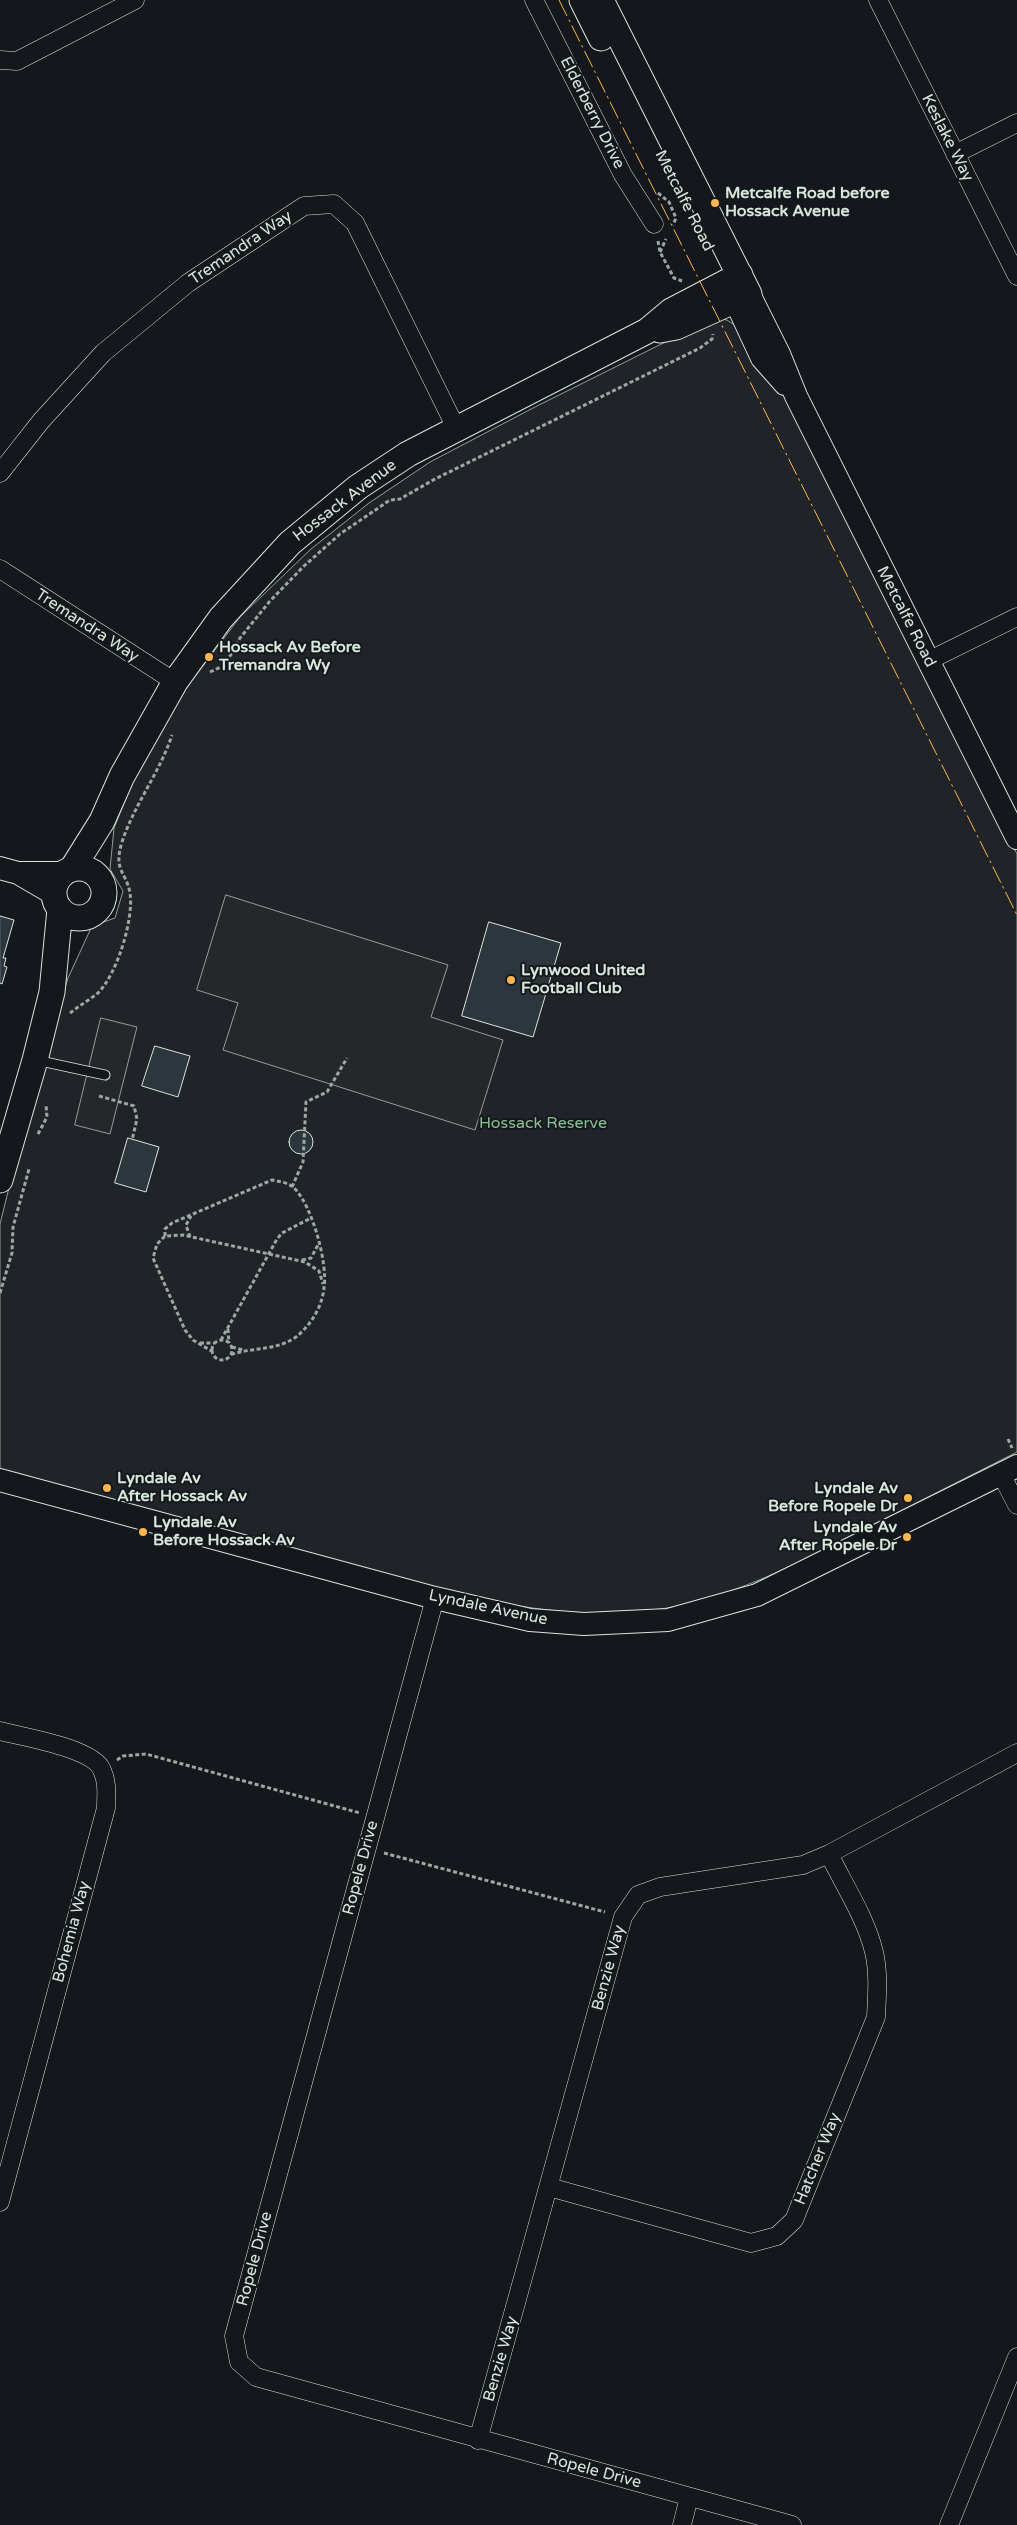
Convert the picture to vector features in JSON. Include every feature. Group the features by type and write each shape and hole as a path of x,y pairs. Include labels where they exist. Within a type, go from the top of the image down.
{"main road":[{"name":"Metcalfe Road","path":"582,0 737,288"},
{"name":"Metcalfe Road","path":"601,0 737,288"},
{"name":"Hossack Avenue","path":"0,1180 35,1060 52,992 66,893 122,776 175,682 221,618 290,543 324,513 408,454 647,331 676,327 704,304 737,288"},
{"name":"Hossack Avenue","path":"66,893 90,916 102,904 104,888 96,875 102,821"},
{"path":"66,893 85,868 96,875"}],"street":[{"path":"0,60 17,61 135,0"},
{"name":"Elderberry Drive","path":"534,0 623,175 654,224"},
{"name":"Keslake Way","path":"878,0 1017,276"},
{"path":"956,154 1017,123"},
{"name":"Tremandra Way","path":"0,473 41,421 103,353 188,283 304,206 334,204 356,222 456,428"},
{"name":"Metcalfe Road","path":"737,288 779,354 796,396 1017,838"},
{"name":"Tremandra Way","path":"0,569 175,682"},
{"path":"928,661 1017,617"},
{"path":"9,871 66,893"},
{"path":"1009,1470 1017,1505"},
{"name":"Lyndale Avenue","path":"0,1480 435,1598 530,1620 584,1624 668,1620 757,1595 1009,1470"},
{"name":"Ropele Drive","path":"435,1598 234,2336 239,2362 256,2377 478,2440 792,2525"},
{"path":"0,1731 82,1753 97,1762 102,1770"},
{"name":"Benzie Way","path":"478,2440 623,1917 638,1895 660,1887 803,1864 829,1854 1017,1753"},
{"name":"Bohemia Way","path":"0,2202 106,1808 107,1788 102,1770"},
{"name":"Hatcher Way","path":"549,2187 751,2243 778,2236 794,2220 876,2017 878,1984 874,1951 861,1919 829,1854"},
{"path":"949,2525 1017,2356"},
{"path":"682,2525 689,2497"}],"lane":[{"path":"35,1060 104,1075"}],"path":[{"path":"204,675 225,665 240,638 270,601 304,566 340,534 390,500 400,499 508,442 700,348 712,339 714,333 704,304 690,283 674,278 660,252"},
{"path":"65,1020 70,1013 98,993 110,977 117,963 124,942 130,895 121,873 120,852 129,823 173,733"},
{"path":"292,1187 303,1162 306,1102 327,1092 346,1058"},
{"path":"36,1143 47,1117 45,1096"},
{"path":"99,1096 134,1106 137,1119 132,1140"},
{"path":"0,1293 12,1253 13,1227 30,1162"},
{"path":"272,1180 292,1187 311,1218 320,1241 325,1271 324,1289 313,1318 295,1337 269,1349 244,1350 225,1359 219,1359 213,1352 193,1340 185,1330 153,1258 157,1244 165,1236 165,1229 172,1223 272,1180"},
{"path":"190,1237 186,1226 187,1221 194,1214"},
{"path":"199,1343 215,1343 221,1340 268,1254 282,1233 311,1218"},
{"path":"165,1236 190,1237 299,1260 319,1271 324,1289"},
{"path":"299,1260 311,1258 320,1241"},
{"path":"228,1329 231,1345 230,1355"},
{"path":"221,1340 244,1350"},
{"path":"213,1352 215,1343"},
{"path":"102,1770 123,1756 146,1754 375,1816"},
{"path":"367,1848 623,1917"}],"green space":[{"name":"Hossack Reserve","path":"714,318 727,320 740,329 793,397 1017,854 1017,1452 818,1553 735,1590 691,1603 643,1611 594,1613 545,1610 448,1591 0,1470 0,1224 25,1123 68,978 92,926 115,918 123,891 110,869 114,828 135,776 186,688 240,617 311,549 369,503 430,462 535,407"}],"shaded area":[{"path":"226,895 448,965 431,1017 503,1040 475,1130 223,1050 238,1003 197,990"},
{"path":"101,1018 137,1027 110,1134 75,1125"}],"building":[{"path":"0,916 14,920 3,958 6,958 4,966 7,967 2,984 0,983"},
{"name":"Lynwood United Football Club","path":"489,922 561,943 533,1037 462,1016"},
{"path":"155,1046 190,1056 178,1097 142,1086"},
{"path":"301,1130 310,1133 313,1142 310,1151 301,1154 292,1151 289,1142 292,1133"},
{"path":"128,1138 159,1147 146,1192 115,1183"}],"power":[{"path":"559,0 1017,915"}],"place":[{"name":"Metcalfe Road before Hossack Avenue","path":"715,203"},
{"name":"Hossack Av Before Tremandra Wy","path":"209,657"},
{"name":"Lynwood United Football Club","path":"511,980"},
{"name":"Lyndale Av After Hossack Av","path":"107,1488"},
{"name":"Lyndale Av Before Ropele Dr","path":"908,1498"},
{"name":"Lyndale Av Before Hossack Av","path":"143,1532"},
{"name":"Lyndale Av After Ropele Dr","path":"907,1537"}]}
